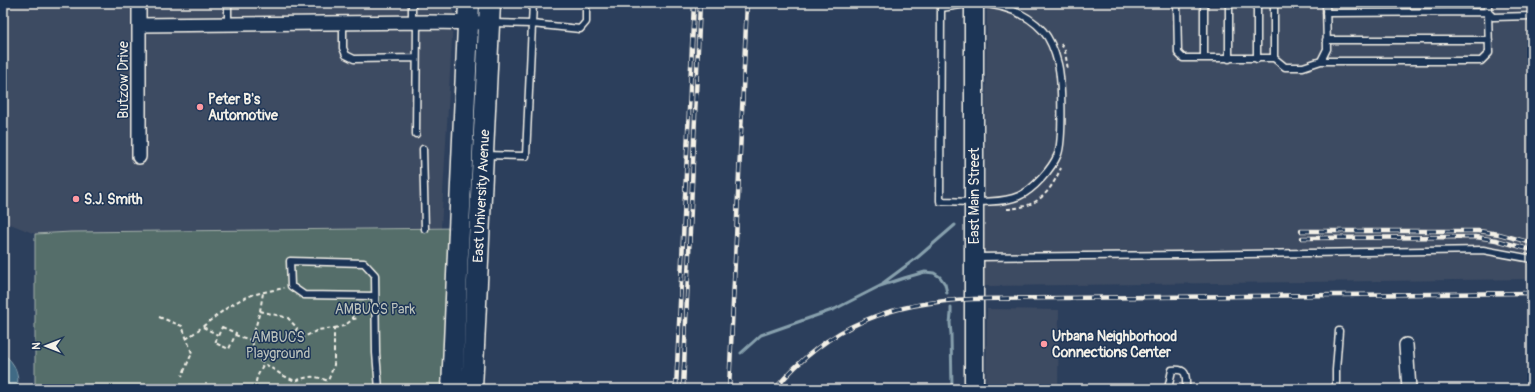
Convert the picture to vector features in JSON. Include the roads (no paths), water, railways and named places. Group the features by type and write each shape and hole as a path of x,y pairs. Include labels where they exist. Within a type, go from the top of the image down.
{"main road":[{"name":"East University Avenue","path":"452,389 469,3"},
{"name":"East University Avenue","path":"472,389 490,3"},
{"name":"East Main Street","path":"974,3 974,389"}],"street":[{"name":"Butzow Drive","path":"139,3 139,157"},
{"path":"139,25 414,22 489,23"},
{"path":"1406,345 1408,389"}],"lane":[{"path":"228,3 228,24"},
{"path":"412,3 416,58 416,134"},
{"path":"483,155 526,156 533,3"},
{"path":"489,23 532,24 580,30 586,22 586,3"},
{"path":"974,3 1001,6 1020,13 1042,30 1050,40 1058,64 1060,82 1061,140 1058,155 1050,168 1040,180 1020,196 1007,199 974,202 940,201 940,178 941,8 974,3"},
{"path":"1177,3 1178,53 1183,58 1274,58 1285,67 1303,67 1321,61 1481,61 1489,53 1488,3"},
{"path":"1204,3 1204,58"},
{"path":"1228,59 1229,3"},
{"path":"1257,3 1257,59"},
{"path":"1274,3 1274,58"},
{"path":"1321,61 1327,49 1326,3"},
{"path":"1326,13 1488,12 1493,17 1532,16"},
{"path":"343,23 343,48 346,55 354,59 416,58"},
{"path":"1326,40 1489,40"},
{"path":"423,149 424,229"},
{"path":"974,257 1482,250 1532,259"},
{"path":"375,296 304,295 291,286 290,261 364,263 376,275 376,353 379,389"},
{"path":"1336,389 1339,331"},
{"path":"1168,389 1172,370 1176,369 1183,370 1185,374 1186,389"}],"waterway":[{"path":"883,283 918,257 955,225"},
{"path":"741,353 761,335 835,309 880,286 904,278 925,272 934,273 940,277 945,284 947,293"},
{"path":"951,308 952,389"}],"railway":[{"path":"676,389 694,3"},
{"path":"683,389 700,3"},
{"path":"729,389 747,3"},
{"path":"1301,231 1479,231 1499,234 1532,243"},
{"path":"1302,238 1476,237 1496,240 1532,250"},
{"path":"775,389 817,348 840,333 864,321 889,312 916,305 944,301 974,299 1532,293"}],"place":[{"name":"Peter B's Automotive","path":"200,107"},
{"name":"S.J. Smith","path":"76,199"},
{"name":"Urbana Neighborhood Connections Center","path":"1044,344"}],"park label":[{"name":"AMBUCS Park","path":"375,309"},
{"name":"AMBUCS Playground","path":"278,346"}]}
